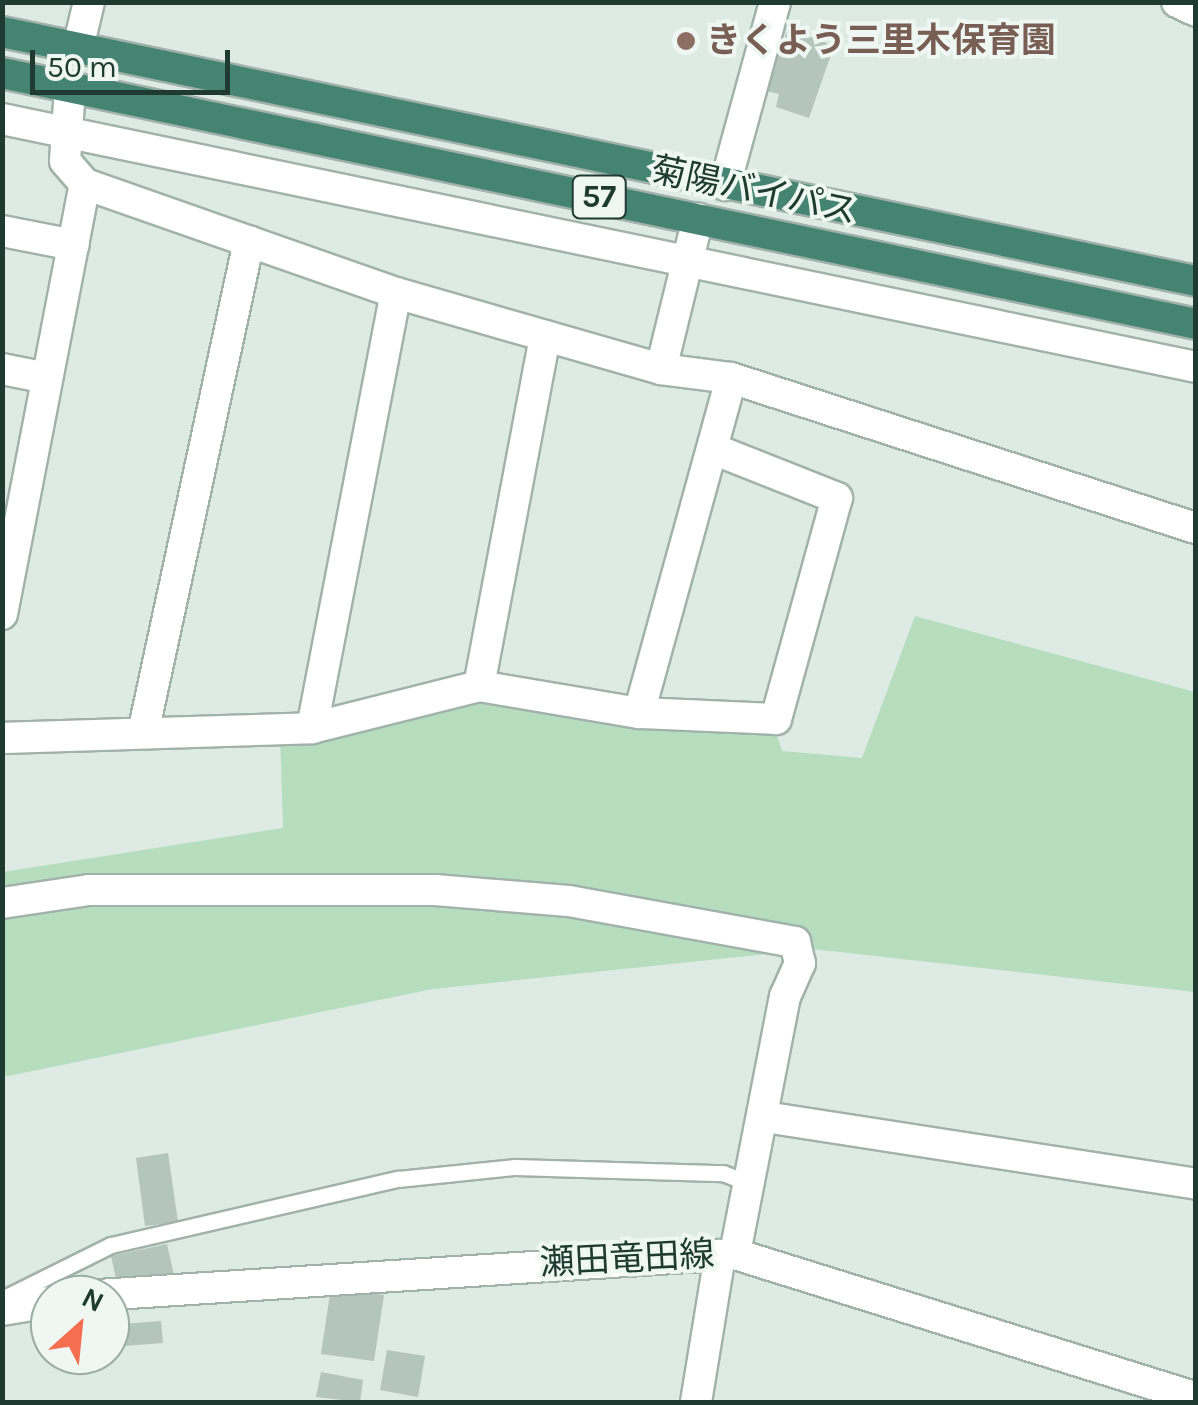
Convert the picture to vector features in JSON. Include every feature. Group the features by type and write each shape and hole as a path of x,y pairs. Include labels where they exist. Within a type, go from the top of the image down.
{"highway":[{"name":"菊陽バイパス","path":"2,32 1196,281"},
{"name":"菊陽バイパス","path":"2,73 1196,324"}],"street":[{"path":"78,48 89,2"},
{"path":"726,185 776,2"},
{"path":"1177,2 1196,12"},
{"path":"70,87 62,132 65,161 85,184 396,293 661,369 731,378 1196,528"},
{"path":"2,120 1196,366"},
{"path":"2,614 11,520 47,378 85,184"},
{"path":"661,369 698,218"},
{"path":"2,231 74,245"},
{"path":"143,733 250,241"},
{"path":"312,728 396,293"},
{"path":"478,686 545,336"},
{"path":"2,369 47,378"},
{"path":"639,713 731,378"},
{"path":"2,738 312,728 478,686 639,713 776,718 837,498 713,449"},
{"path":"2,903 88,890 435,890 767,933 794,942 800,964 785,996 750,1184 727,1255 696,1402"},
{"path":"764,1117 1196,1184"},
{"name":"瀬田竜田線","path":"130,1293 727,1255 1196,1398"},
{"path":"2,1310 30,1305"}],"lane":[{"path":"2,1299 111,1245 398,1180 515,1167 723,1173 750,1184"}],"green space":[{"path":"915,616 1195,692 1195,992 813,949 433,989 3,1077 3,872 283,828 280,735 478,695 774,726 782,751 862,758"}],"building":[{"path":"788,28 834,46 809,118 776,107 779,94 766,91"},
{"path":"168,1153 178,1222 145,1226 136,1158"},
{"path":"167,1244 174,1275 130,1285 130,1275 115,1275 111,1256"},
{"path":"331,1287 384,1295 374,1361 321,1354"},
{"path":"161,1321 163,1343 130,1346 130,1323"},
{"path":"387,1350 425,1356 418,1397 380,1390"},
{"path":"321,1372 363,1380 360,1402 316,1397"}],"place":[{"name":"きくよう三里木保育園","path":"686,41"}]}
